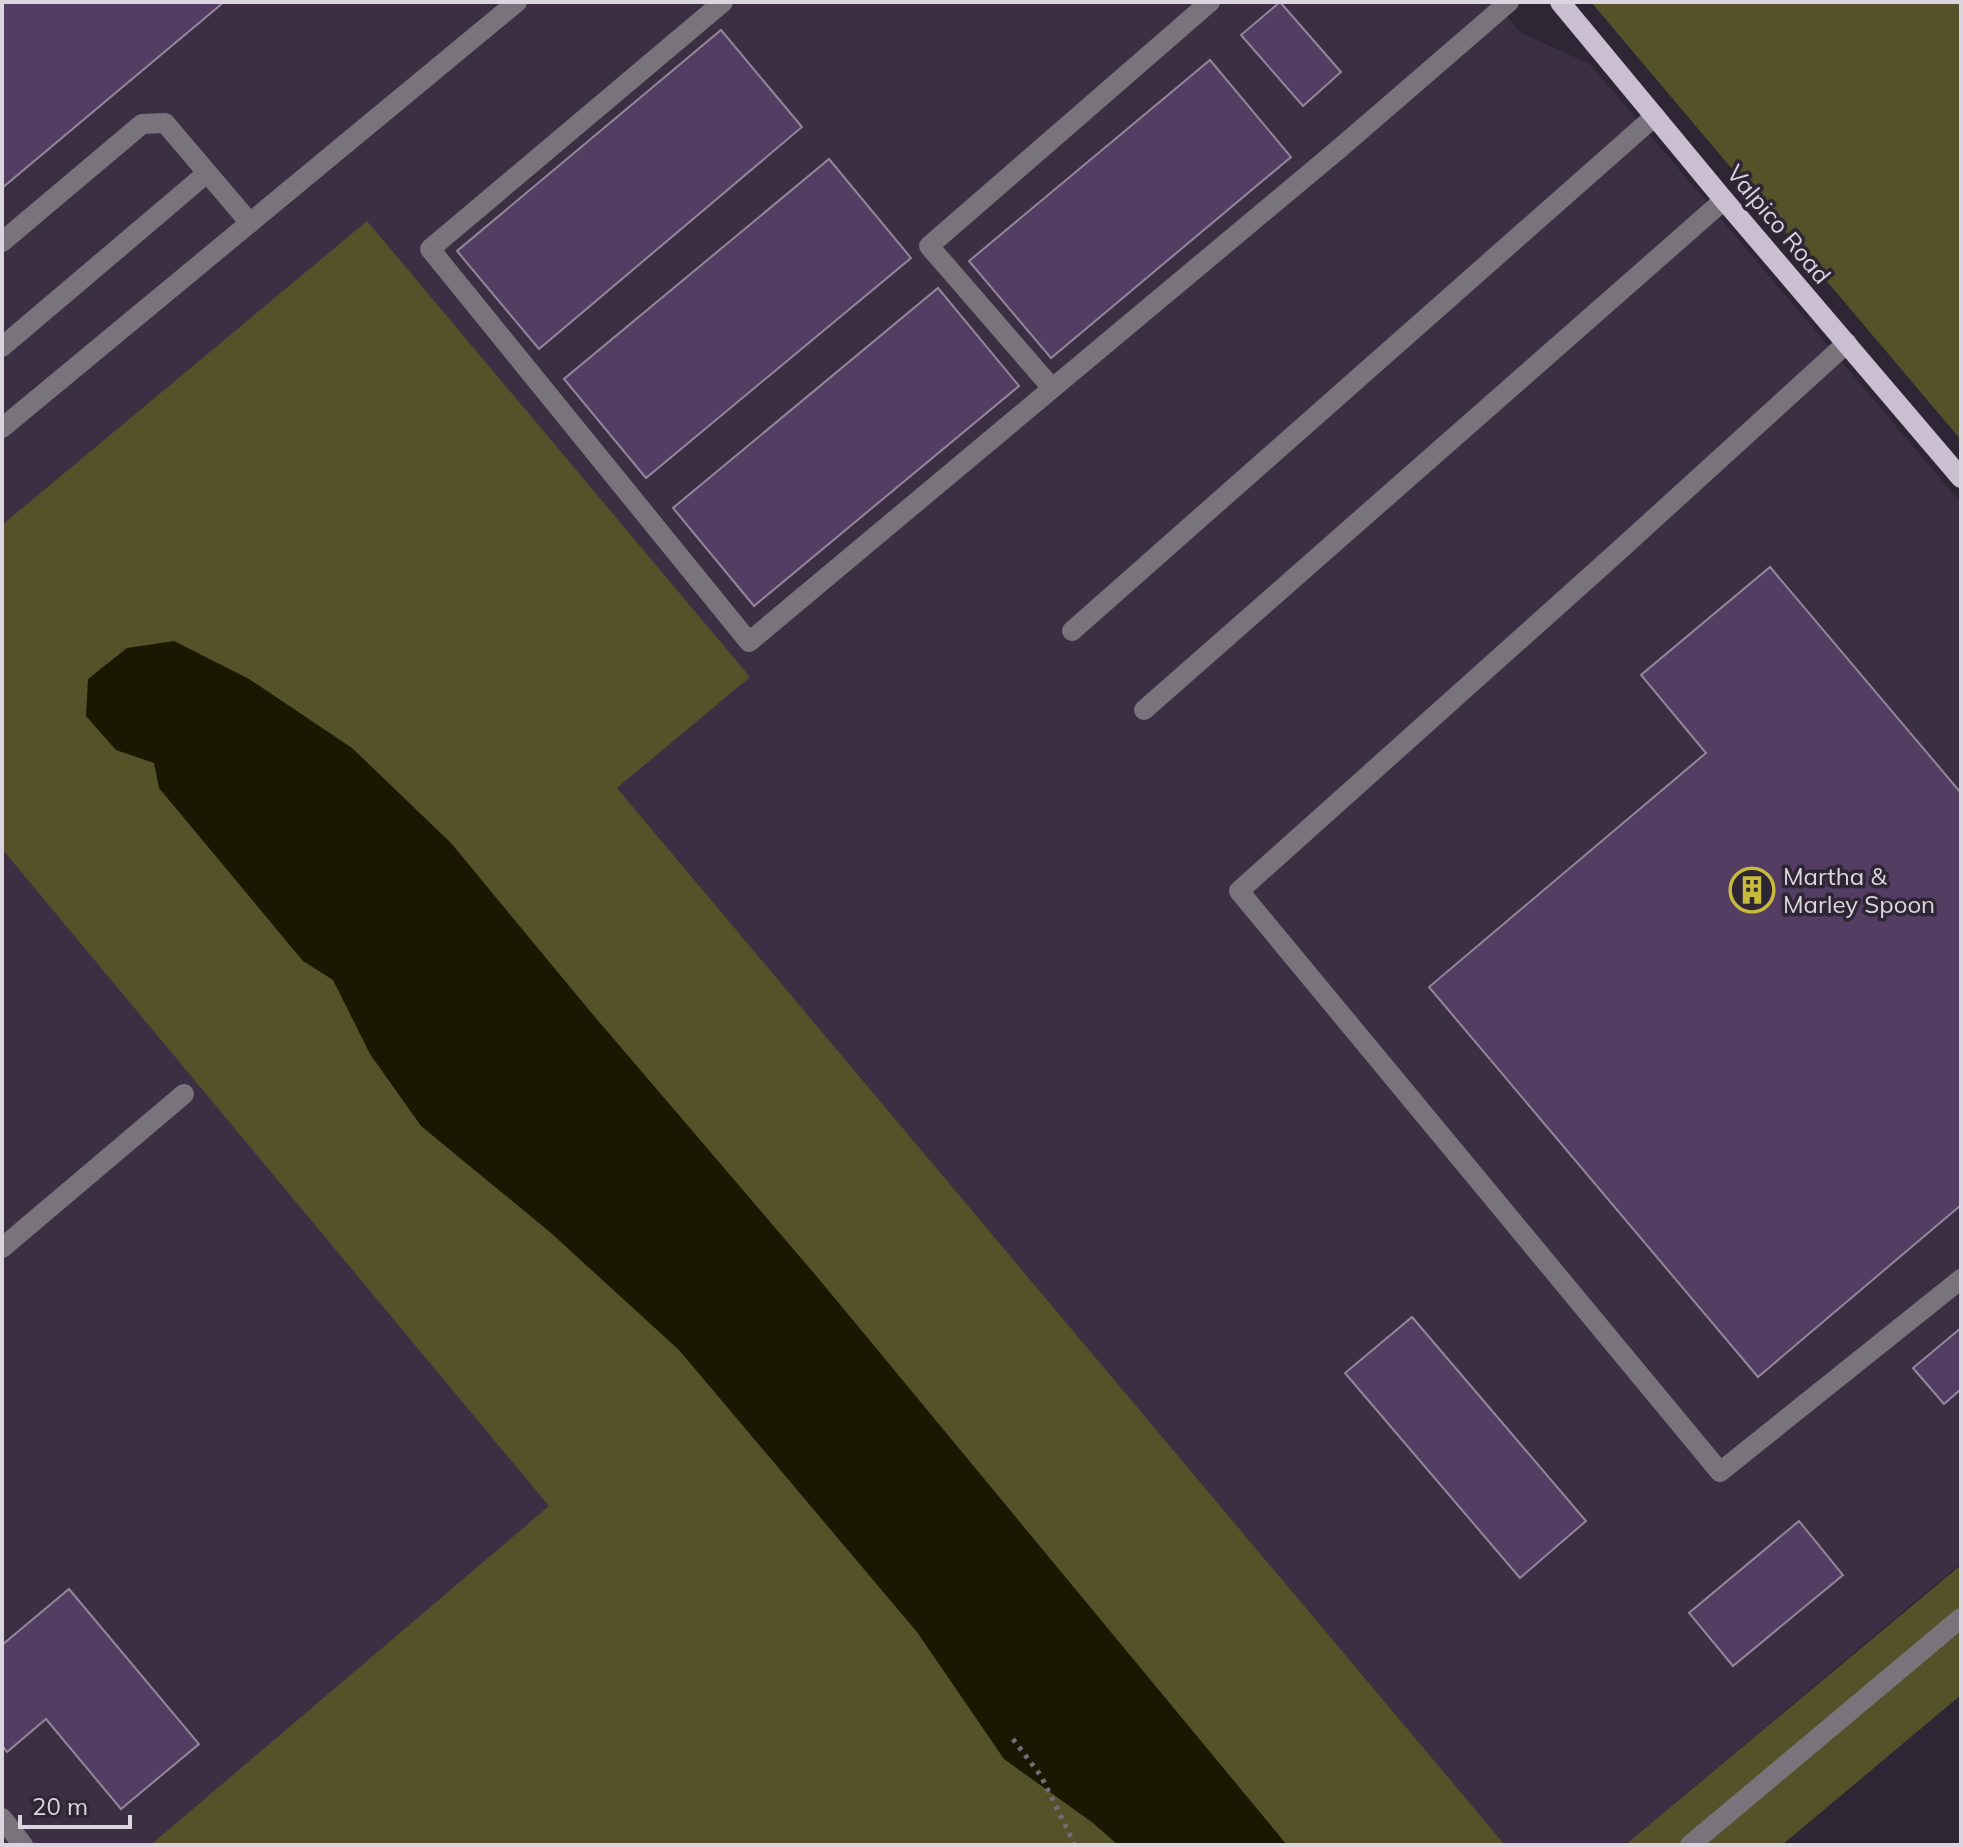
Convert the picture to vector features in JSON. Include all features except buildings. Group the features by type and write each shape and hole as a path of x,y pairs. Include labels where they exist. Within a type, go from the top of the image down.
{"main road":[{"name":"Valpico Road","path":"1560,2 1961,478"}],"lane":[{"path":"2,428 517,2"},
{"path":"723,2 430,249 749,642 1340,148 1509,2"},
{"path":"1052,388 929,246 1210,2"},
{"path":"1072,631 1655,116"},
{"path":"2,242 142,124 165,123 250,223"},
{"path":"2,347 207,173"},
{"path":"1144,710 1724,200"},
{"path":"1847,343 1239,891 1720,1472 1961,1279"},
{"path":"2,1248 184,1094"},
{"path":"1690,1845 1961,1618"},
{"path":"2,1818 23,1845"}],"path":[{"path":"1013,1739 1041,1776 1075,1845"}],"shaded area":[{"path":"2,2 1495,2 1521,33 1590,64 1961,503 1961,1563 1625,1845 1505,1845 617,788 749,677 2,526"},
{"path":"1591,2 1961,2 1961,440"},
{"path":"367,221 750,677 617,788 1505,1845 153,1845 549,1506 2,849 2,525"},
{"path":"174,641 249,679 352,748 451,843 818,1278 1287,1845 1118,1845 1093,1823 1004,1759 917,1632 679,1350 551,1233 421,1126 370,1054 333,980 303,961 159,788 154,763 116,750 86,716 88,679 127,648"},
{"path":"2,849 550,1506 151,1845 2,1845"},
{"path":"1961,1565 1961,1695 1782,1845 1625,1845"}],"place":[{"name":"Martha & Marley Spoon","path":"1752,890"}]}
